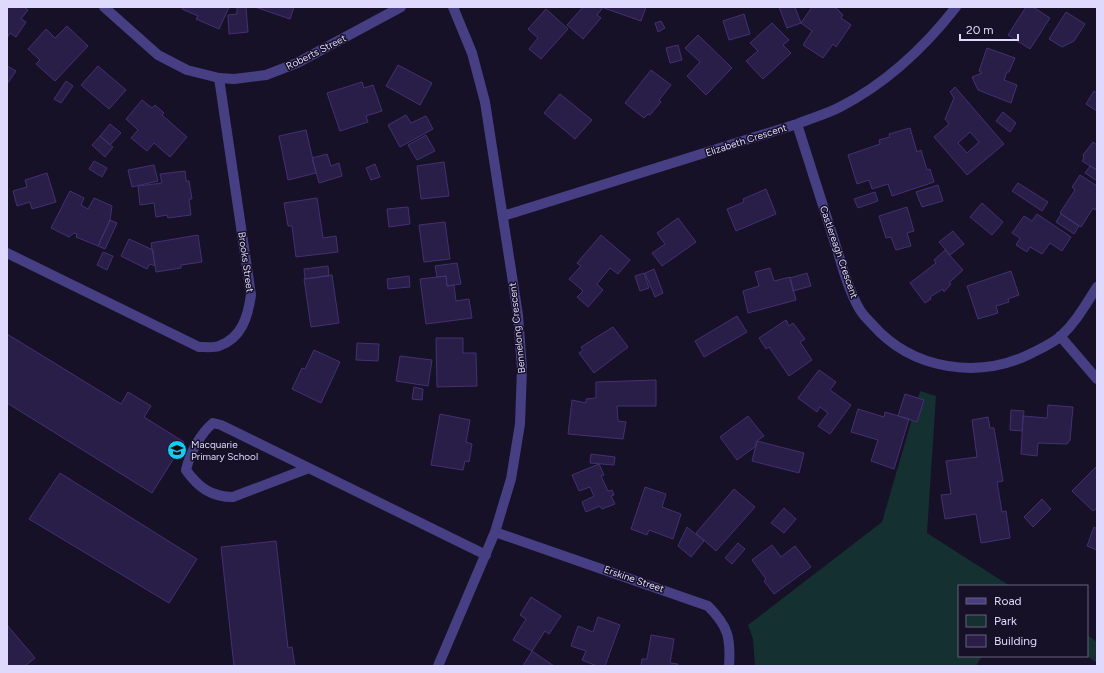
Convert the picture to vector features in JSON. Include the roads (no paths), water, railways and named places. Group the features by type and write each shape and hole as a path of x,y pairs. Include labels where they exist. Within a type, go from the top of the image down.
{"street":[{"name":"Roberts Street","path":"104,7 158,55 187,70 219,78 234,79 266,75 290,65 401,7"},
{"name":"Bennelong Crescent","path":"438,666 495,532 511,479 520,424 522,369 518,315 485,102 472,53 453,7"},
{"name":"Elizabeth Crescent","path":"503,216 797,124 840,107 880,84 898,69 934,35 956,7"},
{"name":"Brooks Street","path":"7,253 199,347 218,347 236,336 247,317 251,295 219,78"},
{"name":"Castlereagh Crescent","path":"797,124 846,277 861,311 881,334 905,352 927,362 960,369 977,369 1011,363 1045,347 1060,336 1073,322 1097,287"},
{"path":"1060,336 1097,379"},
{"path":"309,468 233,497 223,497 207,491 195,483 186,470 189,457 208,427 213,422 309,468 486,555"},
{"name":"Erskine Street","path":"495,532 708,606 721,619 725,627 730,646 729,666"}],"place":[{"name":"Macquarie Primary School","path":"177,450"}]}
